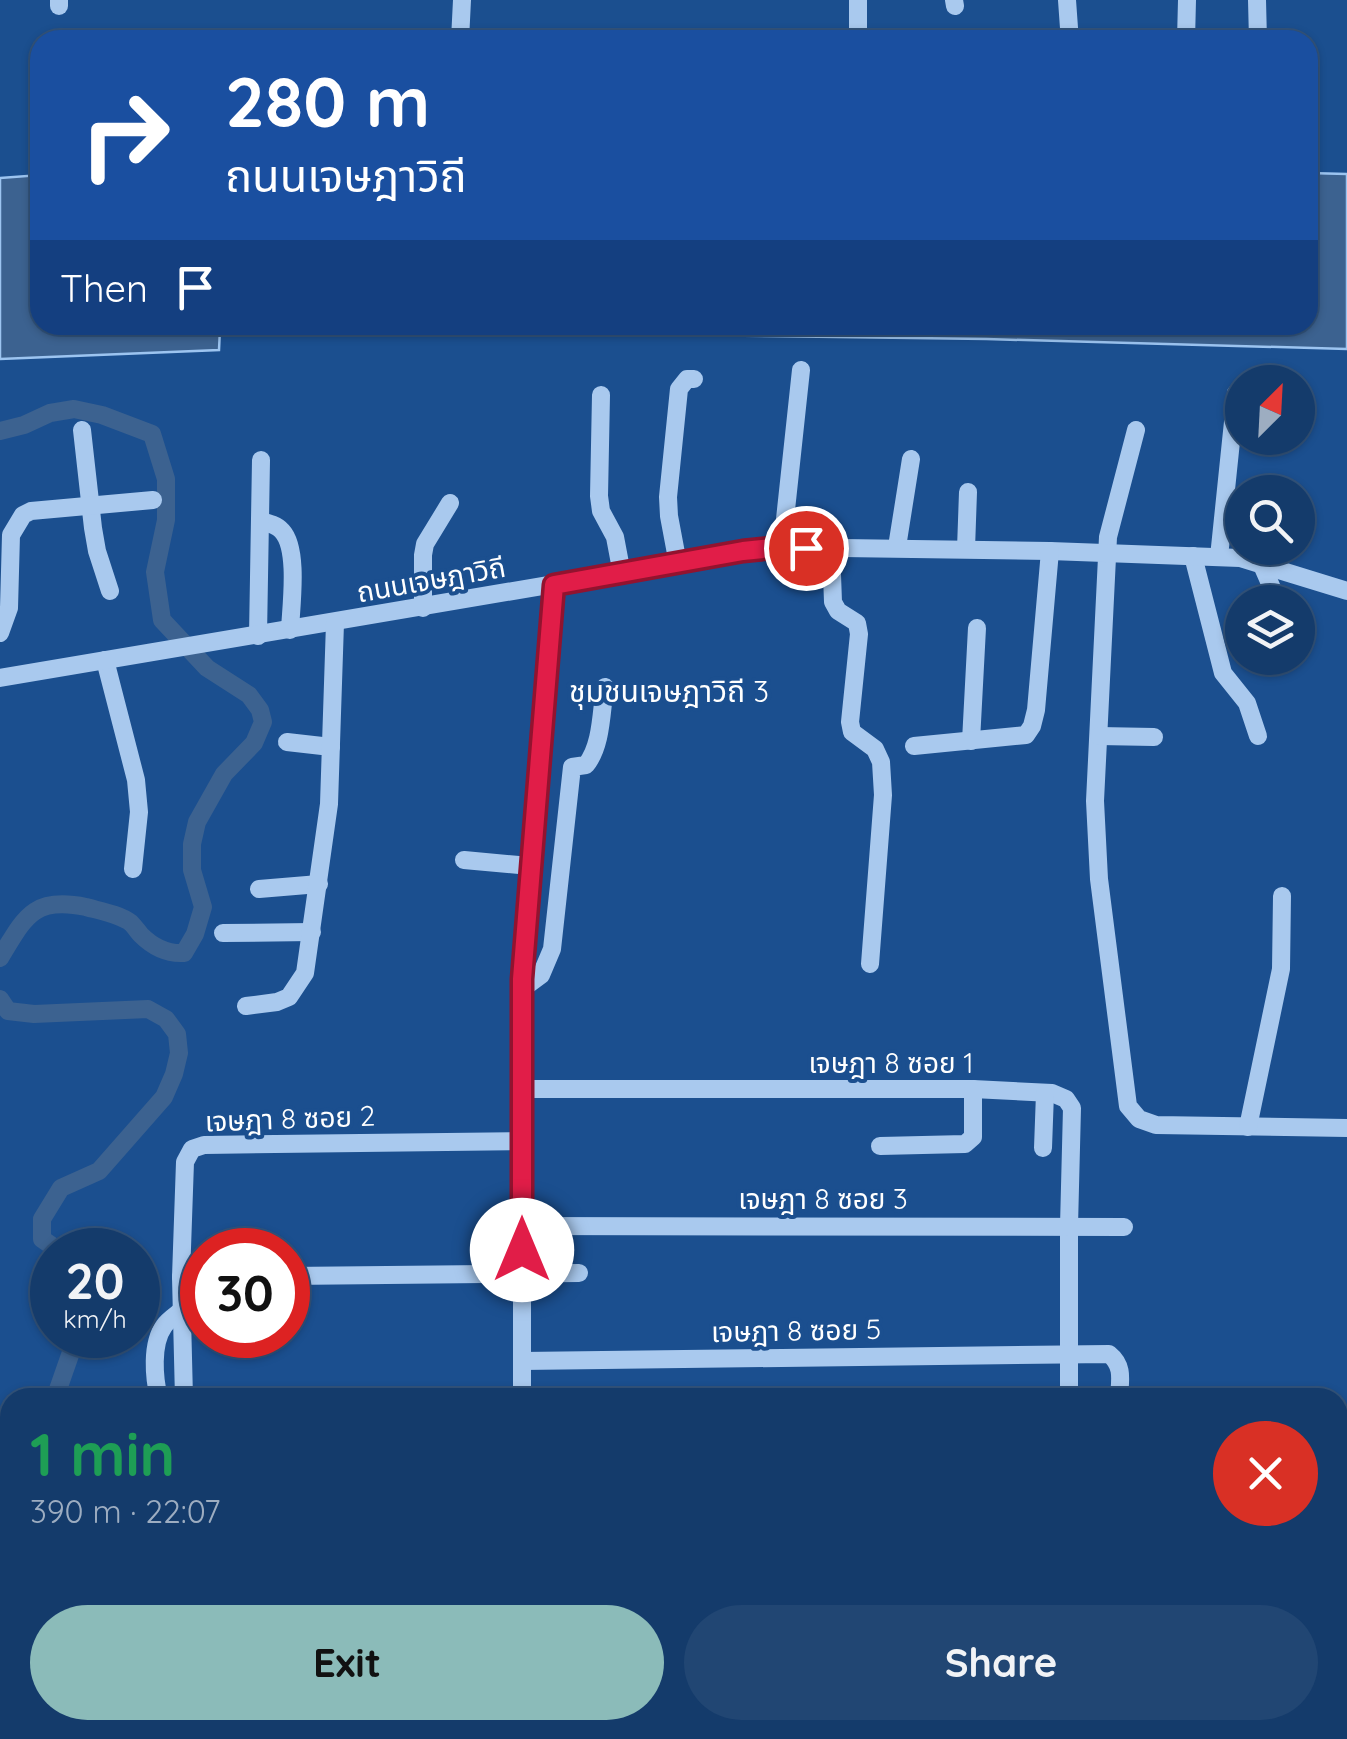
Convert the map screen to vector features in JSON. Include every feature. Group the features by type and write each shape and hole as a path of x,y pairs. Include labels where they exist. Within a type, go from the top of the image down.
{"street":[{"path":"460,30 462,0"},
{"path":"858,0 858,30"},
{"path":"1067,0 1068,28"},
{"path":"1186,30 1187,0"},
{"path":"1257,0 1258,30"},
{"path":"782,548 802,370"},
{"path":"678,564 669,516 670,477 679,389 683,382 694,378"},
{"path":"601,395 600,496 602,512 615,537 622,574"},
{"path":"82,430 97,552 110,592"},
{"path":"1136,430 1111,521 1107,554 1096,801 1099,879 1128,1106 1139,1119 1156,1125 1347,1128"},
{"path":"1220,557 1230,455"},
{"path":"897,547 911,458"},
{"path":"258,636 261,460"},
{"path":"966,549 968,492"},
{"path":"0,633 8,608 11,535 23,515 31,511 154,500"},
{"path":"423,608 425,544 450,503"},
{"path":"260,520 277,526 292,550 290,630"},
{"path":"831,547 834,602 838,611 858,622 852,732 875,748 881,762 883,794 870,964"},
{"name":"ถนนเจษฎาวิถี","path":"0,678 743,551 897,547 1225,558"},
{"path":"914,746 1026,735 1036,710 1050,551"},
{"path":"1193,556 1223,672 1247,703 1258,736"},
{"name":"ถนนเจษฎาวิถี","path":"1267,565 1347,591"},
{"path":"522,1388 522,990 554,585"},
{"path":"246,1006 289,997 305,973 329,804 335,623"},
{"path":"971,742 977,628"},
{"path":"106,660 136,780 139,812 133,869"},
{"path":"522,990 541,975 552,950 572,767 586,765 592,758 605,687"},
{"path":"1099,736 1154,737"},
{"path":"287,742 331,746"},
{"path":"464,860 530,866"},
{"path":"259,889 319,884"},
{"path":"1248,1127 1282,969 1282,896"},
{"path":"222,933 312,932"},
{"name":"เจษฎา 8 ซอย 1","path":"521,1089 973,1089 1045,1093"},
{"path":"880,1146 965,1144 974,1137 973,1089"},
{"path":"1043,1148 1045,1093 1066,1099 1072,1108 1069,1388"},
{"name":"เจษฎา 8 ซอย 2","path":"183,1228 185,1162 192,1148 521,1141"},
{"name":"เจษฎา 8 ซอย 3","path":"522,1226 1124,1227"},
{"path":"310,1276 579,1273"},
{"path":"158,1388 158,1338 180,1312"},
{"name":"เจษฎา 8 ซอย 5","path":"522,1360 1108,1354 1118,1361 1119,1388"},
{"name":"เจษฎา 8 ซอย 2","path":"183,1358 184,1388"}],"water":[{"path":"1318,173 1347,174 1347,349 680,335 1318,335"},
{"path":"30,176 30,335 220,335 219,350 0,359 0,178"}],"waterway":[{"path":"0,431 50,413 74,409 152,434 166,479 166,520 155,572 162,620 207,668 249,695 263,722 254,743 224,774 197,822 192,870 203,907 184,953 156,946 131,923 115,915 68,904 42,907 32,913 0,958"},
{"path":"0,999 8,1011 34,1014 148,1009 166,1019 177,1034 179,1053 164,1097 99,1171 61,1188 42,1219 42,1228"},
{"path":"58,1388 69,1358"}],"district":[{"name":"ชุมชนเจษฎาวิถี 3","path":"669,691"}],"route":[{"path":"522,1250 522,979 554,585 743,551 806,548"}]}
